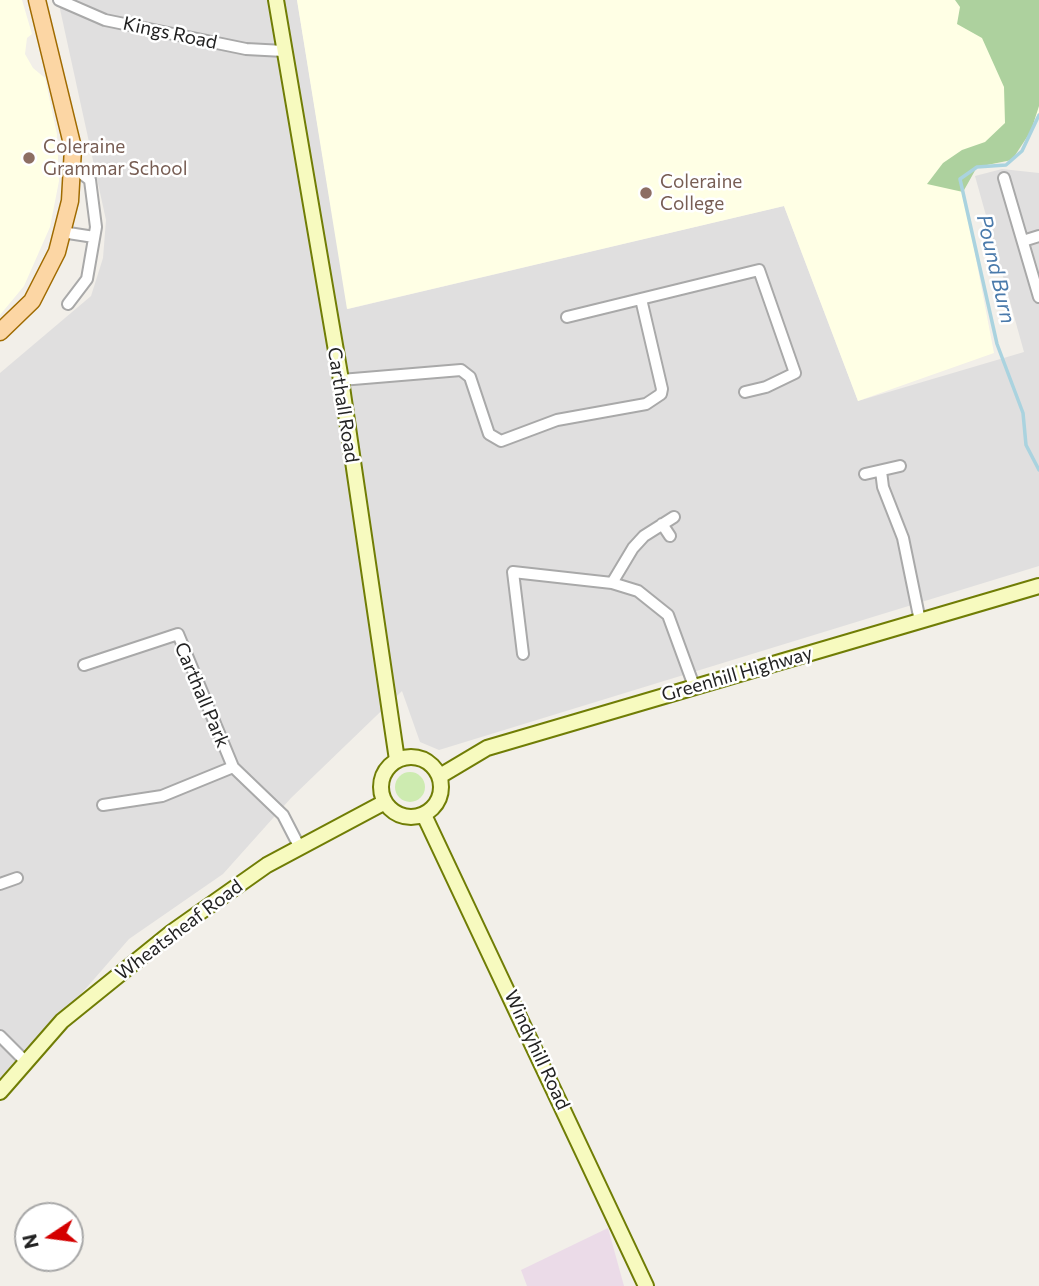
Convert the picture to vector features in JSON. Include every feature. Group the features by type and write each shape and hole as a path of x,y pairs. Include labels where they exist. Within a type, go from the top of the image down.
{"main road":[{"path":"0,332 32,301 57,252 70,201 72,148 37,0"},
{"name":"Carthall Road","path":"276,0 341,380 397,760"},
{"name":"Greenhill Highway","path":"440,776 487,748 1039,586"},
{"path":"417,757 427,760 440,776 442,785 438,803 424,815 406,817 390,809 385,802 381,793 384,774 397,760 417,757"},
{"name":"Wheatsheaf Road","path":"0,1091 62,1021 172,932 299,846 385,802"},
{"name":"Windyhill Road","path":"424,815 646,1286"}],"street":[{"name":"Kings Road","path":"59,0 105,20 246,49 284,51"},
{"path":"68,304 87,279 96,227 90,180 72,166"},
{"path":"1004,178 1039,297"},
{"path":"62,232 94,237"},
{"path":"1023,241 1039,236"},
{"path":"568,317 759,270 795,373 766,387 745,392"},
{"path":"341,380 461,370 470,377 484,425 494,439 501,441 557,420 646,404 661,394 662,389 641,299"},
{"path":"865,474 900,467"},
{"path":"881,471 883,487 904,538 920,621"},
{"path":"612,583 633,548 674,517"},
{"path":"663,524 670,536"},
{"path":"523,654 513,572 612,583 638,591 668,615 694,686"},
{"name":"Carthall Park","path":"84,665 178,634 233,767 283,816 299,846"},
{"name":"Carthall Park","path":"103,805 162,796 233,767"},
{"path":"0,884 18,878"},
{"path":"0,1036 26,1062"}],"shaded area":[{"name":"Coleraine Grammar School","path":"0,0 22,0 32,34 27,38 25,54 33,68 45,78 57,134 59,181 50,227 24,286 0,315"},
{"path":"58,0 297,0 348,309 784,206 858,401 1024,352 975,176 1002,169 1039,173 1039,566 439,750 420,742 402,691 291,798 223,874 129,939 0,1087 0,373 91,296 103,258 106,220"},
{"name":"Coleraine College","path":"297,0 1039,0 1039,112 1012,160 977,167 961,181 994,353 858,401 784,206 347,309"},
{"path":"608,1228 624,1286 527,1286 521,1270"}],"green space":[{"path":"955,0 1039,0 1039,106 1031,131 1012,160 977,167 963,192 927,184 943,163 962,150 985,142 1005,123 1004,87 982,38 957,24 960,7"},
{"path":"410,772 421,776 425,787 421,798 410,802 399,798 395,787 399,776"}],"waterway":[{"name":"Pound Burn","path":"1039,115 1022,151 1006,165 977,167 960,179 997,344 1023,413 1026,445 1039,470"}],"place":[{"name":"Coleraine Grammar School","path":"29,158"},
{"name":"Coleraine College","path":"646,193"}]}
